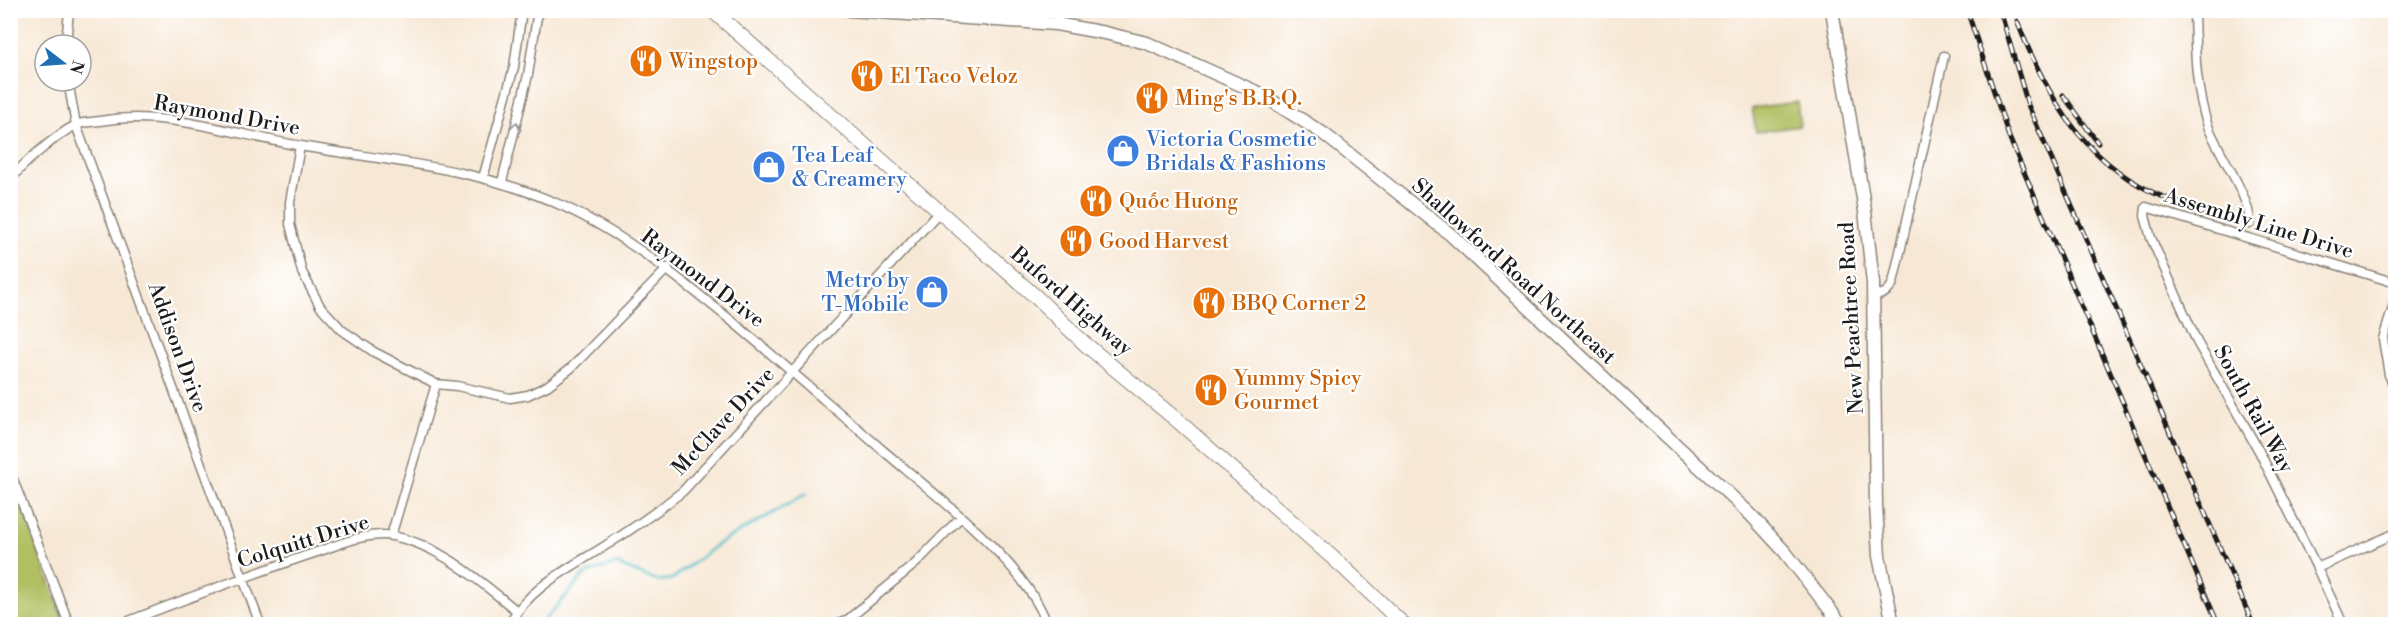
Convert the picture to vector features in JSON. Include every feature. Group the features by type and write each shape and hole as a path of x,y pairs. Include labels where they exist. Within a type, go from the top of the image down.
{"main road":[{"name":"Buford Highway","path":"712,10 1085,344 1349,573 1403,624"}],"street":[{"path":"67,33 69,10"},
{"path":"483,178 513,68 522,10"},
{"path":"502,183 528,75 538,10"},
{"name":"Shallowford Road Northeast","path":"849,10 1056,24 1147,43 1181,56 1261,94 1324,134 1451,235 1709,475 1785,552 1841,624"},
{"path":"1056,24 1060,10"},
{"name":"New Peachtree Road","path":"1832,10 1865,210 1874,296 1878,541 1893,624"},
{"path":"2194,10 2197,82 2208,125 2247,208 2250,224"},
{"path":"1874,296 1890,290 1893,283 1944,56"},
{"name":"Addison Drive","path":"70,93 76,125 260,624"},
{"name":"Raymond Drive","path":"10,181 30,158 76,125 122,117 188,123 300,146 427,164 502,183 565,207 603,227 668,268 794,372 995,550 1026,584 1039,603 1047,624"},
{"path":"300,146 290,202 290,224 302,272 320,306 342,330 374,352 436,384 457,386 510,398 528,395 547,386 571,369 668,268"},
{"name":"Assembly Line Drive","path":"2146,207 2396,284"},
{"name":"South Rail Way","path":"2146,207 2145,216 2151,238 2197,342 2258,449 2343,624"},
{"name":"McClave Drive","path":"509,624 517,610 534,591 649,518 683,491 939,212"},
{"path":"2396,298 2383,339 2389,375 2396,390"},
{"path":"391,536 436,384"},
{"path":"10,472 69,624"},
{"path":"844,623 916,563 960,518"},
{"path":"2317,568 2396,533"},
{"name":"Colquitt Drive","path":"121,624 243,576 365,537 391,536 418,543 455,562 517,610"}],"green space":[{"path":"1797,102 1800,126 1756,132 1752,108"},
{"path":"10,473 65,624 11,624"}],"waterway":[{"path":"541,624 585,574 616,564 658,581 672,579 718,544 806,494"}],"railway":[{"path":"1967,10 2009,137 2218,624"},
{"path":"2000,10 2028,105 2253,624"},
{"path":"2017,21 2053,97 2068,120 2104,160 2127,178 2152,192 2230,218"},
{"path":"2063,95 2098,143"}],"place":[{"name":"Wingstop","path":"646,61"},
{"name":"El Taco Veloz","path":"867,76"},
{"name":"Ming's B.B.Q.","path":"1152,98"},
{"name":"Victoria Cosmetic Bridals & Fashions","path":"1123,151"},
{"name":"Tea Leaf & Creamery","path":"769,167"},
{"name":"Quốc Hương","path":"1096,201"},
{"name":"Good Harvest","path":"1076,241"},
{"name":"Metro by T-Mobile","path":"932,292"},
{"name":"BBQ Corner 2","path":"1209,303"},
{"name":"Yummy Spicy Gourmet","path":"1211,390"}]}
